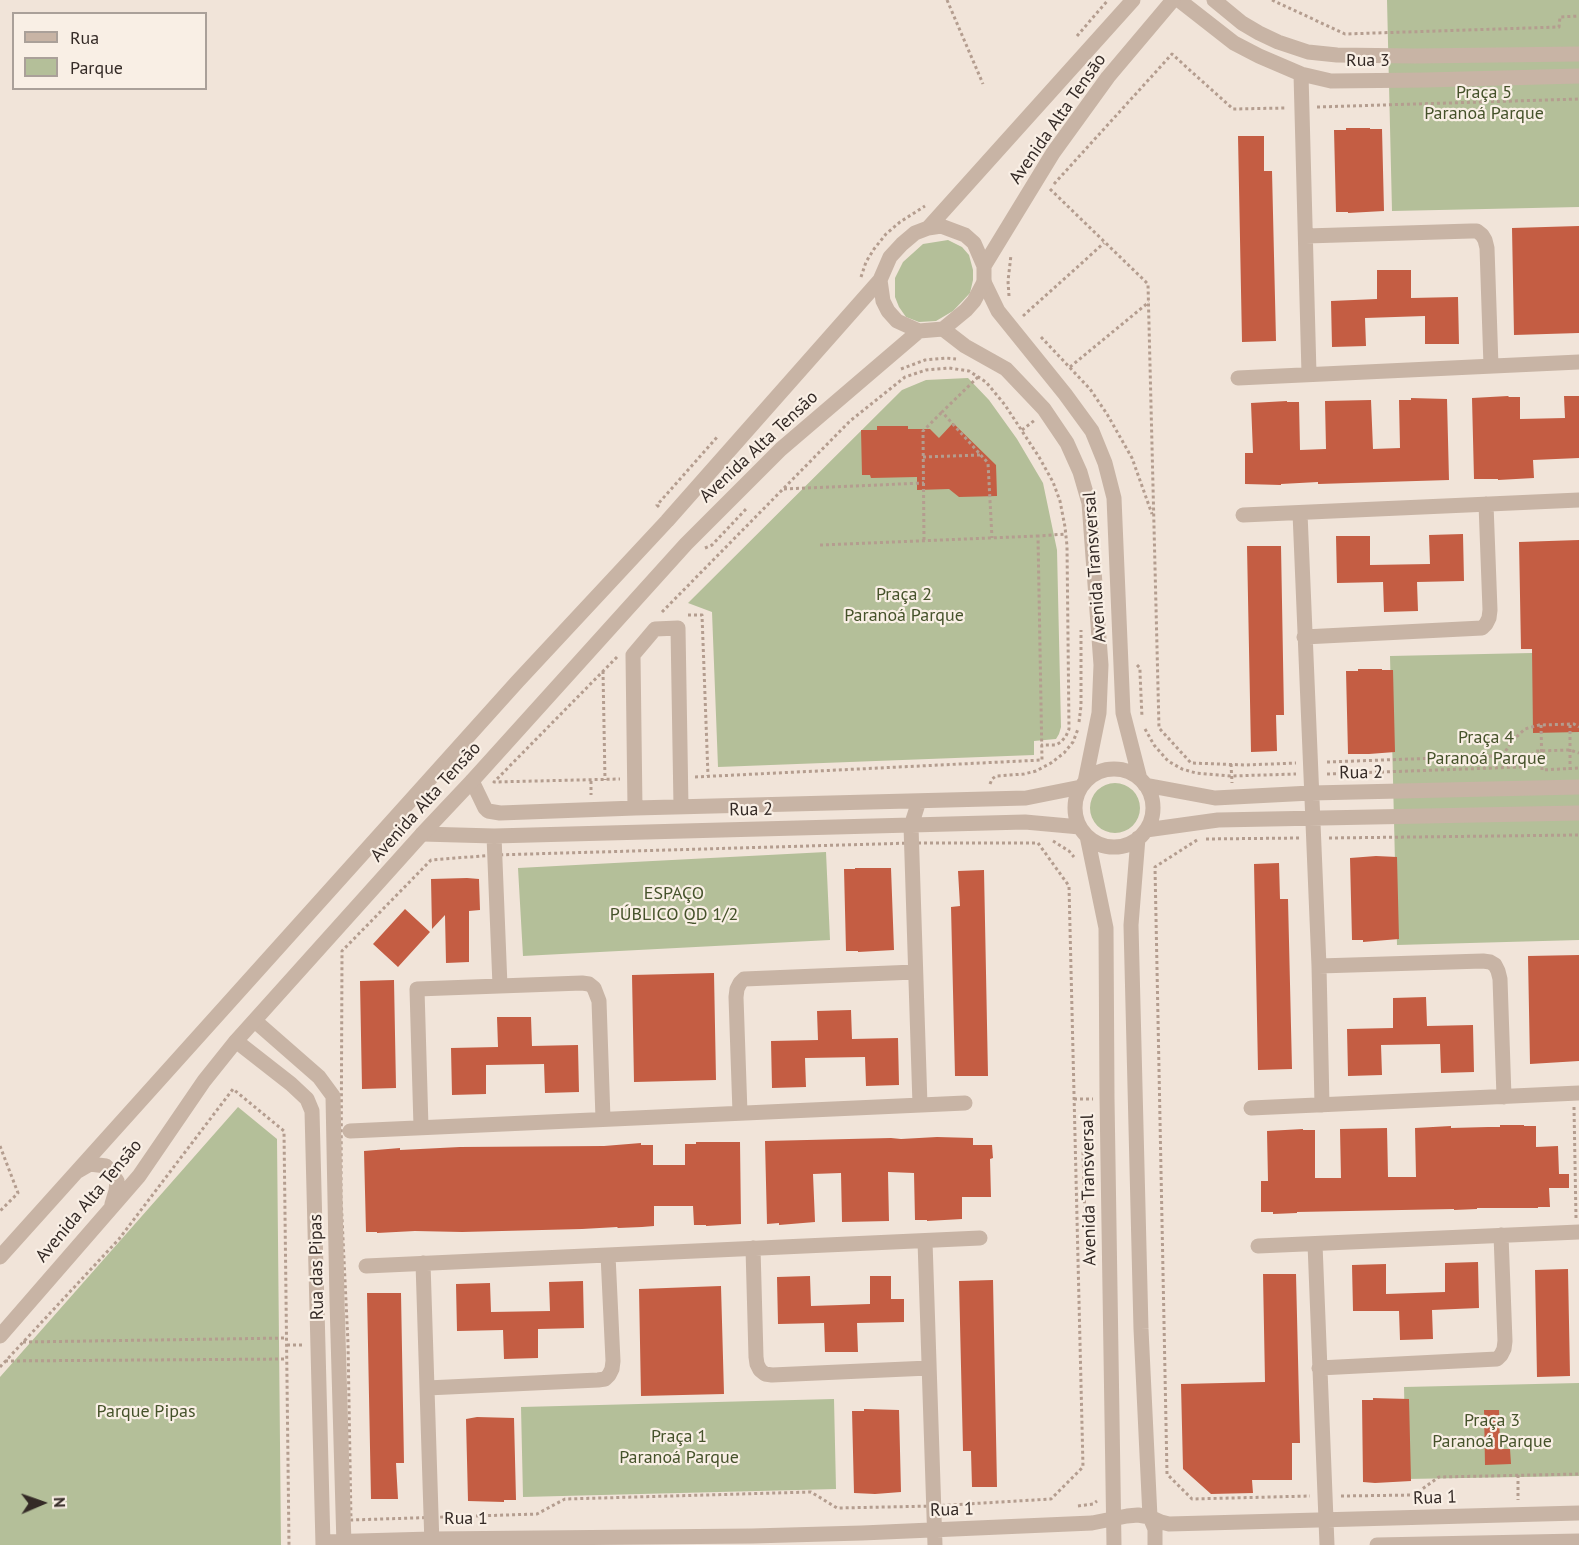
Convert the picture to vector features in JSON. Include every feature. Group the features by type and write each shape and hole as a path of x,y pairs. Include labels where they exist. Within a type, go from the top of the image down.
{"street":[{"name":"Avenida Alta Tensāo","path":"928,228 1133,0"},
{"name":"Avenida Alta Tensāo","path":"984,274 1053,153 1108,77 1173,0"},
{"name":"Rua 3","path":"1179,0 1234,43 1301,74 1331,81 1579,76"},
{"name":"Rua 3","path":"1215,0 1242,23 1259,33 1308,52 1337,55 1415,56 1579,54"},
{"path":"1301,74 1309,374"},
{"path":"941,226 965,235 974,243 984,274 974,301 943,329 919,331 897,321 882,301 880,280 890,257 915,233 928,228 941,226"},
{"path":"1306,236 1477,231 1485,240 1487,248 1491,366"},
{"name":"Avenida Transversal","path":"984,274 998,311 1092,431 1105,463 1114,498 1123,713 1153,808 1151,819 1142,834 1131,925 1141,1329 1150,1517 1155,1529 1155,1545"},
{"name":"Avenida Alta Tensão","path":"0,1257 509,690 667,521 880,280"},
{"name":"Avenida Transversal","path":"943,329 965,346 1006,369 1044,409 1067,443 1080,472 1089,503 1101,665 1099,713 1083,784 1075,807 1077,818 1084,831 1106,928 1114,1545"},
{"name":"Avenida Alta Tensão","path":"0,1336 139,1176 204,1081 236,1041 686,544 781,449 919,331"},
{"path":"1238,378 1579,362"},
{"path":"1243,515 1579,500"},
{"path":"1304,637 1482,628 1489,618 1490,610 1486,504"},
{"path":"1300,513 1322,1105"},
{"path":"635,808 633,655 656,629 678,628 681,807"},
{"path":"1083,784 1095,774 1118,769 1130,772 1143,782"},
{"name":"Rua 2","path":"472,781 485,808 494,813 1026,798 1083,784"},
{"name":"Rua 2","path":"1143,782 1215,798 1311,793 1575,787"},
{"path":"919,801 911,826 920,1105"},
{"path":"1084,831 1096,842 1118,847 1129,844 1142,834 1218,820 1579,813"},
{"name":"Rua 2","path":"422,834 494,836 1025,822 1084,831"},
{"path":"494,836 500,986"},
{"path":"1318,966 1483,961 1495,965 1500,979 1504,1097"},
{"path":"740,1113 736,997 737,989 744,979 915,972"},
{"path":"421,1127 417,989 589,984 594,988 598,1001 603,1119"},
{"name":"Rua das Pipas","path":"255,1021 320,1077 333,1096 344,1543"},
{"name":"Rua das Pipas","path":"236,1041 291,1084 307,1099 312,1111 323,1544"},
{"path":"1251,1108 1576,1093"},
{"path":"350,1131 964,1103"},
{"path":"74,1173 90,1164 106,1166 117,1180 110,1210"},
{"path":"1258,1246 1578,1232"},
{"path":"1319,1368 1497,1359 1504,1349 1501,1235"},
{"path":"366,1266 980,1238"},
{"path":"925,1241 934,1538"},
{"path":"1315,1244 1327,1545"},
{"path":"753,1248 756,1357 760,1370 765,1374 929,1368"},
{"path":"427,1388 605,1378 612,1369 608,1255"},
{"path":"423,1263 431,1542"},
{"name":"Rua 1","path":"323,1544 752,1536 934,1538 1092,1523 1138,1515 1169,1524 1579,1514"},
{"path":"1377,1545 1579,1541"}],"path":[{"path":"946,0 983,84"},
{"path":"1272,0 1345,34 1559,27 1560,16 1579,16"},
{"path":"1579,99 1233,109 1172,54 1050,189 1148,284 1159,728 1191,763 1246,765 1494,756 1505,752 1512,741 1525,729 1541,725 1570,724 1579,727"},
{"path":"1018,312 1023,317 1104,243"},
{"path":"1010,297 1008,281 1012,252"},
{"path":"1070,367 1149,302"},
{"path":"1038,334 1090,389 1107,414 1132,458 1154,518"},
{"path":"901,369 925,360 946,358 963,360"},
{"path":"670,615 659,615 850,421 905,377 926,370 949,368 969,371 986,382 1005,405 1039,457 1053,482 1060,501 1067,546 1069,729 1066,736 1056,745 1041,745"},
{"path":"924,541 923,430 978,377"},
{"path":"942,412 988,463 992,538"},
{"path":"1033,413 1041,426"},
{"path":"923,457 980,455"},
{"path":"783,489 924,483"},
{"path":"700,549 712,545 752,502"},
{"path":"820,544 1065,534"},
{"path":"694,777 1042,760 1038,536"},
{"path":"681,615 702,615 708,776"},
{"path":"990,788 990,782 996,776 1024,774 1051,763 1064,753 1072,742 1079,727 1081,706 1081,622"},
{"path":"619,655 494,783 620,779"},
{"path":"603,671 605,780"},
{"path":"1570,724 1570,769 1575,787"},
{"path":"1541,725 1542,770 1579,768"},
{"path":"1579,834 1198,839 1155,867 1167,1474 1192,1499 1414,1495 1439,1477 1579,1474"},
{"path":"1051,840 1070,851 1076,860"},
{"path":"912,843 1038,843 1069,886 1083,1467 1051,1499 933,1506 837,1508 811,1492 565,1499 537,1514 351,1520 348,1343 341,1197 342,951 431,860 494,855 912,843"},
{"path":"0,1367 119,1239 232,1089 284,1131 290,1545"},
{"path":"1576,1093 1578,1232"},
{"path":"1095,1099 1095,1104"},
{"path":"1092,1114 1083,1153 1085,1222 1094,1261"},
{"path":"0,1146 18,1193 0,1211"},
{"path":"23,1342 287,1338"},
{"path":"5,1361 287,1359"},
{"path":"1518,1475 1518,1515"},
{"path":"1076,1506 1093,1504 1099,1500 1100,1494"}],"green space":[{"name":"Praça 5 Paranoá Parque","path":"1387,0 1579,0 1579,207 1392,211"},
{"path":"948,240 962,247 969,255 973,270 970,293 953,311 936,321 919,322 906,317 895,297 895,278 903,262 923,244"},
{"name":"Praça 2 Paranoá Parque","path":"968,378 989,400 1017,439 1043,483 1057,550 1061,727 1056,739 1034,741 1034,755 718,767 712,612 688,603 902,390 926,380"},
{"name":"Praça 4 Paranoá Parque","path":"1579,652 1579,940 1397,945 1390,656"},
{"path":"1115,783 1129,787 1136,794 1140,808 1136,822 1129,829 1115,833 1101,829 1094,822 1090,808 1094,794 1101,787"},
{"name":"ESPAÇO PÚBLICO QD 1/2","path":"826,852 830,940 523,956 518,868"},
{"name":"Parque Pipas","path":"238,1107 277,1139 281,1545 0,1545 0,1377"},
{"name":"Praça 3 Paranoá Parque","path":"1579,1383 1579,1476 1406,1479 1404,1387"},
{"name":"Praça 1 Paranoá Parque","path":"834,1399 836,1489 523,1497 521,1407"}],"building":[{"path":"1346,128 1382,129 1384,211 1336,212 1334,130 1346,130"},
{"path":"1238,136 1264,136 1264,171 1272,171 1276,341 1242,342"},
{"path":"1579,226 1579,333 1514,335 1512,228"},
{"path":"1377,270 1411,270 1411,298 1458,297 1459,344 1425,344 1425,316 1365,318 1366,346 1332,347 1331,301 1377,299"},
{"path":"1564,396 1579,396 1579,458 1533,460 1534,478 1474,479 1472,398 1520,397 1520,419 1565,418"},
{"path":"1411,398 1447,399 1449,480 1245,484 1245,453 1253,453 1251,403 1299,402 1300,450 1326,449 1325,401 1371,400 1373,449 1400,448 1399,400 1411,400"},
{"path":"953,423 996,465 997,496 959,497 949,489 917,490 917,477 871,478 870,475 862,475 861,430 877,430 877,426 908,426 908,429 930,429 939,438"},
{"path":"1463,534 1464,581 1417,582 1418,611 1384,612 1383,582 1337,583 1336,536 1370,536 1370,565 1430,564 1429,535"},
{"path":"1579,540 1579,732 1533,733 1532,649 1521,649 1519,542"},
{"path":"1247,546 1281,546 1284,715 1276,715 1277,751 1251,752"},
{"path":"1358,669 1393,670 1395,752 1348,754 1346,671 1358,671"},
{"path":"1397,857 1399,939 1363,942 1363,940 1352,940 1350,858"},
{"path":"1279,863 1280,899 1288,899 1292,1069 1258,1070 1254,864"},
{"path":"891,868 894,950 846,951 844,869"},
{"path":"984,870 988,1076 955,1076 951,907 960,906 958,871"},
{"path":"431,879 479,879 480,910 469,911 469,962 446,963 445,915 432,929"},
{"path":"405,909 430,932 398,967 373,944"},
{"path":"1579,955 1579,1061 1530,1064 1528,956"},
{"path":"714,973 716,1080 634,1082 632,975"},
{"path":"394,980 396,1088 362,1089 360,981"},
{"path":"1426,997 1427,1026 1473,1025 1474,1072 1441,1073 1440,1044 1381,1045 1382,1075 1348,1076 1347,1029 1393,1028 1393,998"},
{"path":"851,1010 852,1039 898,1038 899,1085 866,1086 865,1057 805,1058 806,1087 772,1088 771,1041 818,1040 817,1011"},
{"path":"497,1017 531,1017 532,1046 578,1045 579,1092 545,1093 544,1064 486,1065 486,1094 452,1095 451,1048 498,1047"},
{"path":"1500,1125 1536,1126 1536,1147 1558,1146 1559,1174 1569,1174 1569,1188 1549,1188 1550,1207 1273,1214 1273,1212 1261,1212 1261,1181 1268,1181 1267,1131 1315,1130 1315,1178 1341,1178 1340,1129 1387,1128 1388,1177 1416,1177 1415,1128 1500,1127"},
{"path":"973,1138 973,1145 992,1145 991,1197 962,1197 962,1219 915,1220 914,1173 888,1172 889,1221 842,1222 841,1173 813,1174 815,1222 767,1224 765,1141"},
{"path":"696,1142 740,1142 741,1224 694,1225 693,1206 654,1206 654,1226 462,1232 366,1232 364,1151 400,1148 400,1150 460,1147 604,1146 641,1143 641,1145 653,1145 653,1165 685,1165 685,1144 696,1144"},
{"path":"1478,1262 1479,1308 1432,1310 1433,1339 1400,1340 1399,1311 1353,1311 1352,1265 1386,1264 1386,1294 1445,1292 1445,1263"},
{"path":"1568,1269 1570,1376 1537,1377 1535,1270"},
{"path":"1263,1274 1296,1274 1300,1443 1292,1443 1292,1480 1252,1480 1253,1493 1211,1494 1183,1469 1181,1384 1265,1382"},
{"path":"810,1276 811,1306 870,1304 870,1276 891,1276 891,1299 904,1299 904,1322 857,1323 858,1352 825,1352 824,1323 778,1324 777,1277"},
{"path":"993,1280 997,1487 972,1487 971,1451 963,1451 959,1281"},
{"path":"583,1281 584,1328 538,1329 538,1358 504,1359 503,1330 457,1331 456,1284 490,1283 491,1312 550,1311 549,1282"},
{"path":"721,1286 724,1394 641,1396 639,1289"},
{"path":"367,1293 401,1293 404,1463 396,1463 398,1499 371,1499"},
{"path":"1373,1398 1409,1399 1411,1481 1363,1482 1362,1400 1373,1400"},
{"path":"864,1409 899,1410 901,1492 854,1493 852,1411 864,1411"},
{"path":"1484,1410 1499,1410 1500,1449 1510,1449 1511,1464 1485,1465"},
{"path":"514,1418 516,1500 468,1501 466,1419"}]}
